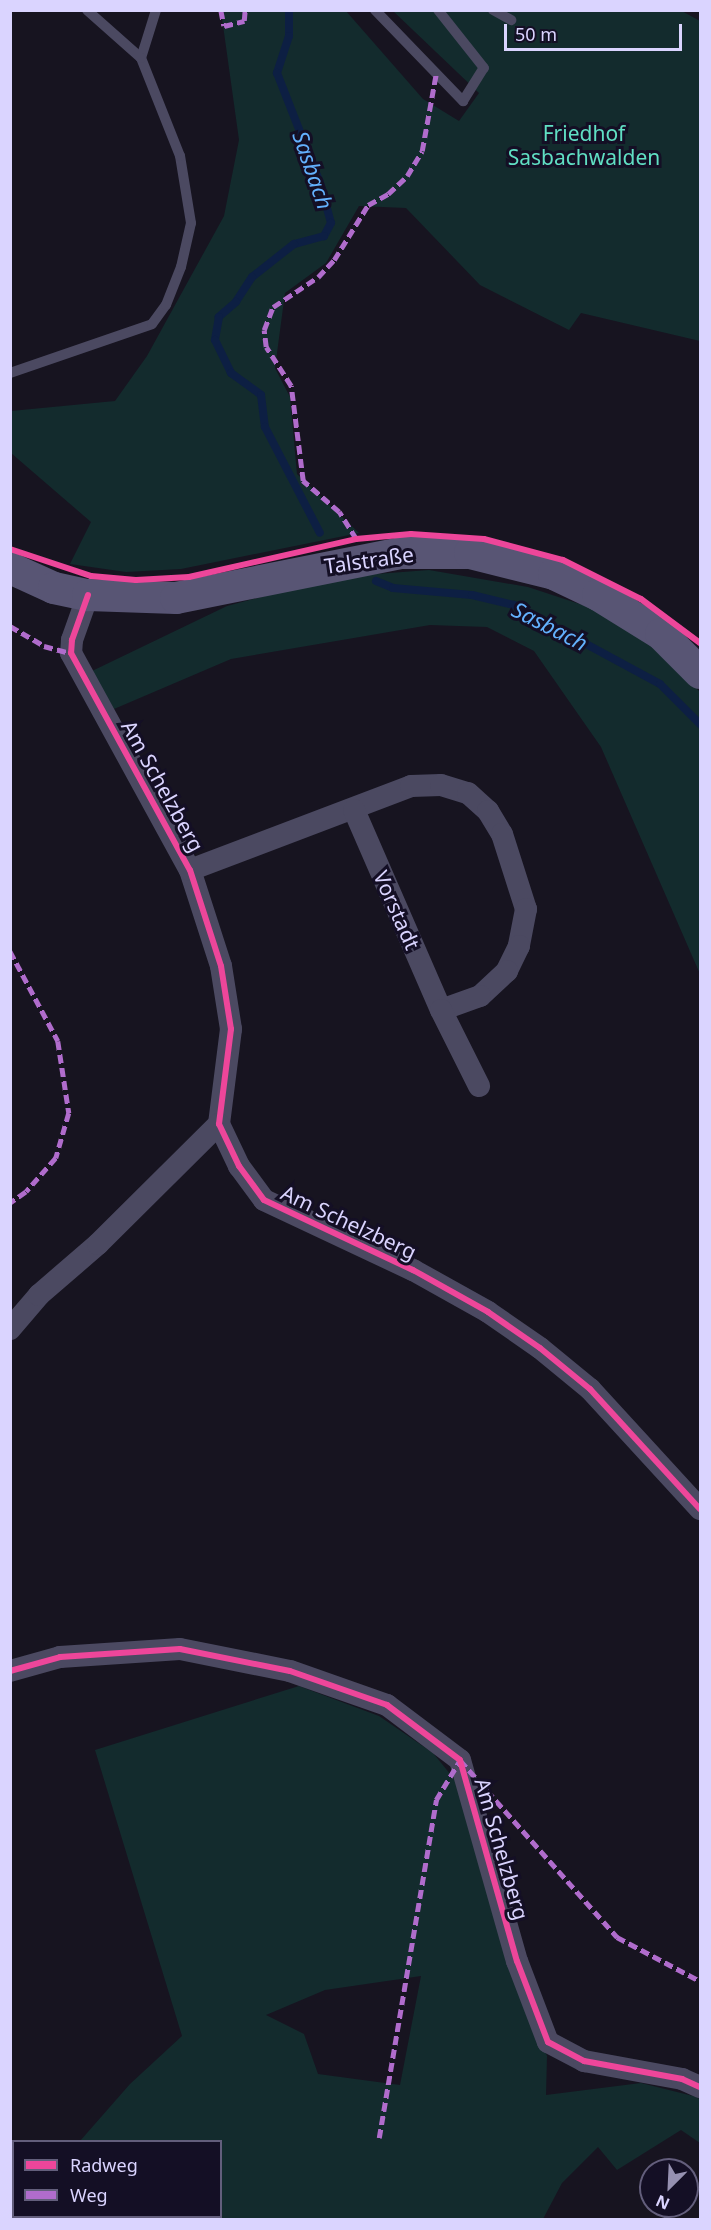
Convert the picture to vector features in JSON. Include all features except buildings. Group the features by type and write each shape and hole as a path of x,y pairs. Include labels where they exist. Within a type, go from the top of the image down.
{"main road":[{"name":"Talstraße","path":"10,568 54,588 87,595 176,598 401,553 470,553 554,574 598,595 661,634 700,673"}],"street":[{"name":"Am Schelzberg","path":"87,595 72,640 71,653 190,870 220,966 231,1029 219,1124 239,1166 264,1200 413,1270 488,1312 540,1348 590,1389 700,1509"},
{"path":"190,870 354,810 411,786 441,785 468,793 488,811 502,834 526,909 519,946 507,971 480,996 441,1010"},
{"name":"Vorstadt","path":"354,810 441,1010 479,1086"},
{"path":"10,1329 39,1295 98,1244 219,1124"},
{"name":"Am Schelzberg","path":"10,1671 60,1658 180,1649 290,1671 387,1705 460,1760 517,1961 548,2042 584,2061 682,2079 700,2087"}],"lane":[{"path":"10,373 152,324 166,304 181,267 191,223 180,156 141,58 87,10"},
{"path":"141,58 156,10"},
{"path":"375,10 463,101 484,68 438,10"},
{"path":"493,10 511,20"}],"green space":[{"name":"Friedhof Sasbachwalden","path":"680,10 700,21 700,341 581,313 569,330 480,285 406,208 359,206 326,263 285,293 275,368 290,397 297,474 359,533 181,569 126,572 70,564 91,522 11,453 11,411 115,401 147,356 224,216 239,140 221,11 346,11 423,99 459,121 479,93 393,11"},
{"path":"429,570 528,587 601,611 652,644 700,692 700,974 601,747 534,651 487,627 430,625 231,659 114,709 92,671 227,606 337,577"},
{"path":"299,1686 379,1716 433,1753 460,1786 508,1956 547,2056 546,2095 641,2083 693,2096 700,2099 700,2143 681,2130 617,2170 598,2147 562,2183 543,2219 11,2220 12,2206 12,2218 222,2218 222,2140 81,2140 130,2084 182,2036 95,1750","holes":["421,1976 400,2085 318,2074 304,2034 266,2015 325,1990"]}],"waterway":[{"name":"Sasbach","path":"289,10 289,36 277,73 320,183 331,223 324,236 294,244 252,277 236,302 219,317 215,340 231,373 261,395 265,427 320,533"},
{"name":"Sasbach","path":"376,581 393,588 472,595 514,605 660,684 700,724"}],"marked path":[{"path":"221,10 224,26 244,21 245,10"},
{"path":"356,539 339,512 303,481 291,386 266,347 264,330 273,307 318,277 334,260 368,205 388,194 407,176 422,151 436,74"},
{"path":"10,626 44,646 71,653"},
{"path":"10,951 58,1041 69,1113 56,1158 26,1192 10,1203"},
{"path":"379,2138 436,1800 460,1760 617,1937 700,1981"},
{"path":"50,2218 61,2220"}],"cycle path":[{"path":"10,549 91,576 136,580 189,577 356,539 411,534 484,539 563,560 641,599 700,643"},
{"path":"88,595 72,640 71,653 190,870 221,966 231,1029 219,1124 239,1166 264,1200 413,1270 488,1312 540,1348 590,1389 700,1509"},
{"path":"10,1671 60,1657 180,1649 290,1671 387,1705 460,1760 517,1961 548,2042 584,2061 682,2079 700,2087"}]}
